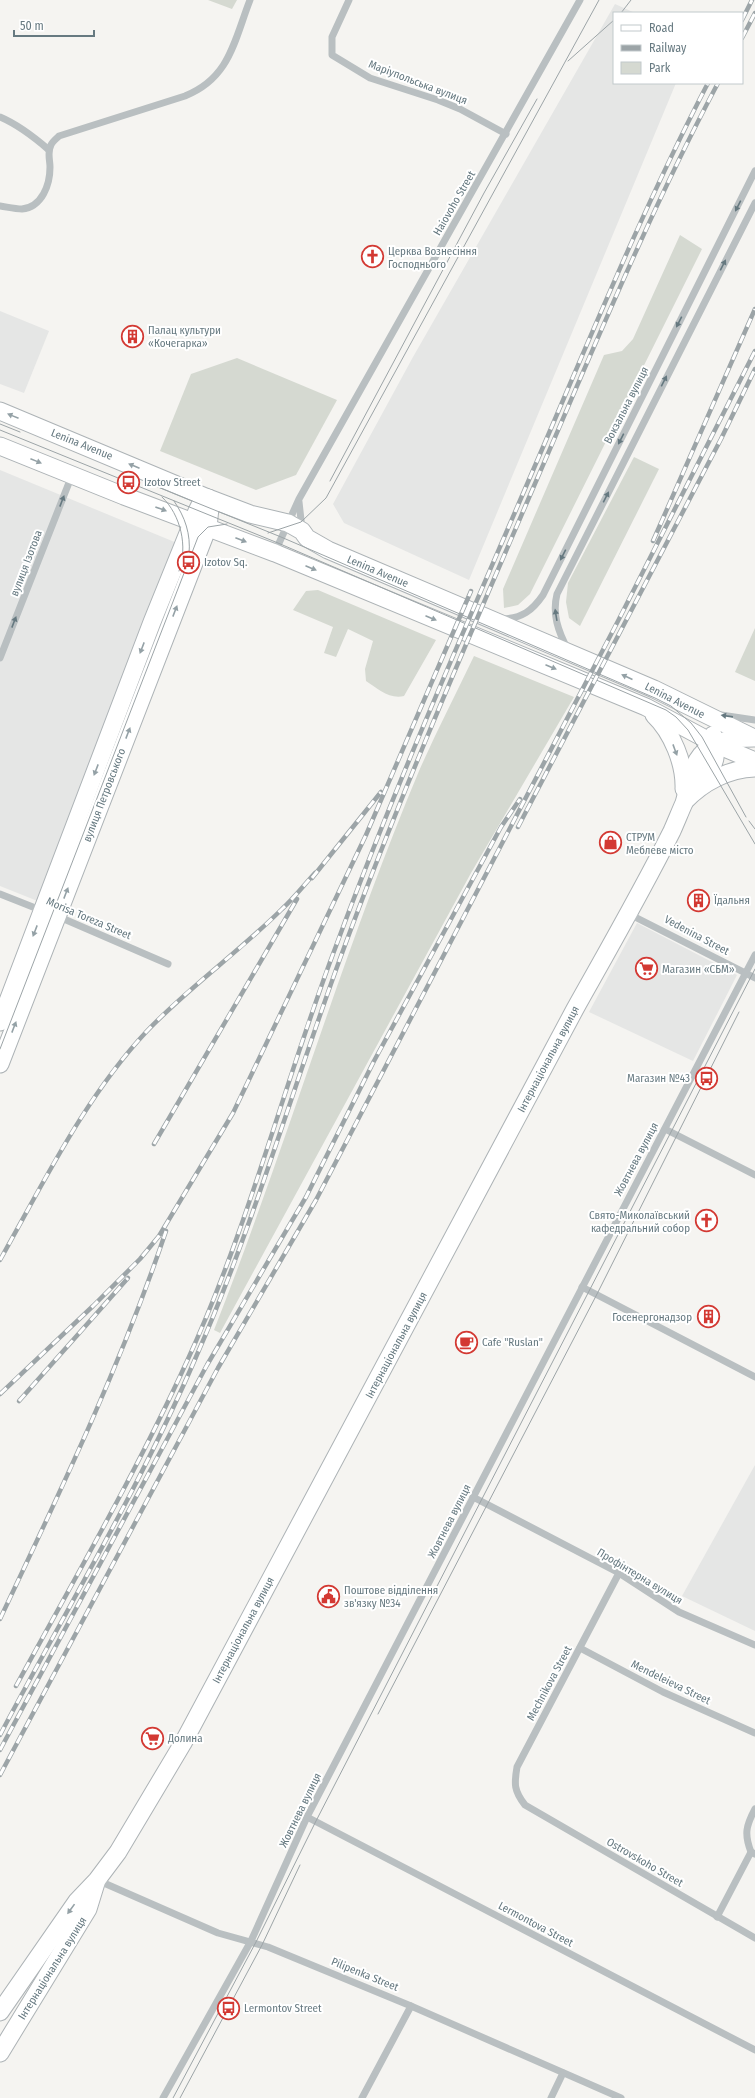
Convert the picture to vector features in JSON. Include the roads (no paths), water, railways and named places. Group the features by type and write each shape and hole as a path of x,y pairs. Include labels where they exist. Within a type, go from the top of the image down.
{"main road":[{"name":"Lenina Avenue","path":"0,410 208,498 250,514 295,527 307,538 328,550 654,689 755,739"},
{"name":"Lenina Avenue","path":"0,446 72,476 275,553 646,707 715,744 755,761"},
{"name":"вулиця Петровського","path":"0,1064 50,914 152,622 200,524 200,505 208,498"},
{"name":"Lenina Avenue","path":"646,707 660,721 670,736 684,781 684,803"},
{"path":"700,713 711,730 715,744 715,761 704,783"},
{"name":"Інтернаціональна вулиця","path":"0,2012 77,1901 97,1880 118,1852 183,1743 575,1009 629,914 673,829 684,803 696,762 702,753 715,744 731,740 755,739"},
{"name":"Інтернаціональна вулиця","path":"684,803 704,783 737,771 755,768"},
{"name":"вулиця Петровського","path":"0,1022 50,914"},
{"name":"Інтернаціональна вулиця","path":"0,2053 88,1909 97,1880"}],"street":[{"path":"0,206 21,209 32,207 38,202 44,193 50,177 49,150 51,144 59,136 185,96 198,91 210,83 226,62 250,0"},
{"name":"Маріупольська вулиця","path":"349,0 332,37 330,46 332,55 370,78 438,100 460,109 506,134"},
{"name":"Haiovoho Street","path":"250,514 282,515 292,509 299,500 580,0"},
{"path":"0,117 11,122 34,137 49,150"},
{"name":"Вокзальна вулиця","path":"493,620 513,619 530,612 543,595 755,171"},
{"path":"569,652 562,638 555,613 557,594 755,203"},
{"name":"вулиця Ізотова","path":"0,658 72,476"},
{"name":"Haiovoho Street","path":"275,553 295,527 299,500"},
{"name":"Haiovoho Street","path":"295,527 299,500"},
{"path":"700,713 755,720"},
{"name":"Morisa Toreza Street","path":"0,894 168,964"},
{"name":"Vedenina Street","path":"629,914 755,978"},
{"name":"Жовтнева вулиця","path":"163,2098 251,1941 307,1817 755,955"},
{"path":"665,1129 755,1175"},
{"path":"582,1287 755,1378"},
{"name":"Профінтерна вулиця","path":"474,1497 619,1573 679,1612 755,1645"},
{"name":"Mechnikova Street","path":"525,1805 516,1794 515,1779 517,1767 619,1573"},
{"name":"Mendeleieva Street","path":"580,1648 663,1692 755,1733"},
{"name":"Ostrovskoho Street","path":"525,1805 755,1938"},
{"path":"717,1917 753,1853 746,1840 746,1832 755,1809"},
{"name":"Lermontova Street","path":"307,1817 755,2050"},
{"name":"Pilipenka Street","path":"97,1880 218,1933 251,1941 411,2006 620,2098"},
{"path":"362,2098 411,2006"},
{"path":"551,2098 563,2073"}],"tram line":[{"path":"268,533 301,522 326,498 599,0"},
{"path":"622,12 631,0"},
{"path":"568,61 613,21"},
{"path":"330,481 484,193 537,99"},
{"path":"0,424 20,432"},
{"path":"0,430 278,543 666,710 676,717 688,730 755,844"},
{"path":"148,483 281,537 671,706 691,723 702,737 746,817"},
{"path":"162,497 169,504 174,513 181,532 183,552 179,571"},
{"path":"174,501 181,513 188,533 189,554"},
{"path":"0,1049 198,537 208,527 227,524"},
{"path":"749,821 755,829"},
{"path":"173,2098 256,1942 316,1821 755,969"},
{"path":"378,1714 596,1296 739,1012"},
{"path":"180,2098 262,1945 300,1865"}],"railway":[{"path":"743,18 752,0"},
{"path":"743,36 755,13"},
{"path":"16,1686 148,1442 210,1309 248,1206 317,998 382,827 455,650 616,277 661,179 708,84"},
{"path":"0,1735 127,1501 196,1357 236,1258 341,956 411,776 580,379 646,229 717,84"},
{"path":"653,541 755,309"},
{"path":"0,1775 218,1368 316,1200 618,621 755,351"},
{"path":"518,827 721,439 755,369"},
{"path":"0,1394 93,1306 140,1259 159,1236 233,1113 366,835 471,591"},
{"path":"312,878 381,792"},
{"path":"0,1750 207,1365 306,1197 374,1061 501,827 520,799"},
{"path":"0,1260 67,1141 104,1084 125,1057 163,1015 266,925 315,873"},
{"path":"154,1144 297,899"},
{"path":"0,1619 67,1476 110,1379 130,1330 166,1231"},
{"path":"19,1401 128,1278"}],"place":[{"name":"Церква Вознесіння Господнього","path":"372,257"},
{"name":"Палац культури «Кочегарка»","path":"132,336"},
{"name":"Izotov Street","path":"129,482"},
{"name":"Izotov Sq.","path":"188,562"},
{"name":"СТРУМ Меблеве місто","path":"611,843"},
{"name":"Їдальня","path":"698,900"},
{"name":"Магазин «СБМ»","path":"647,969"},
{"name":"Магазин №43","path":"706,1078"},
{"name":"Свято-Миколаївський кафедральний собор","path":"706,1221"},
{"name":"Госенергонадзор","path":"708,1317"},
{"name":"Cafe \"Ruslan\"","path":"467,1342"},
{"name":"Поштове відділення зв'язку №34","path":"329,1596"},
{"name":"Долина","path":"152,1738"},
{"name":"Lermontov Street","path":"229,2008"}]}
